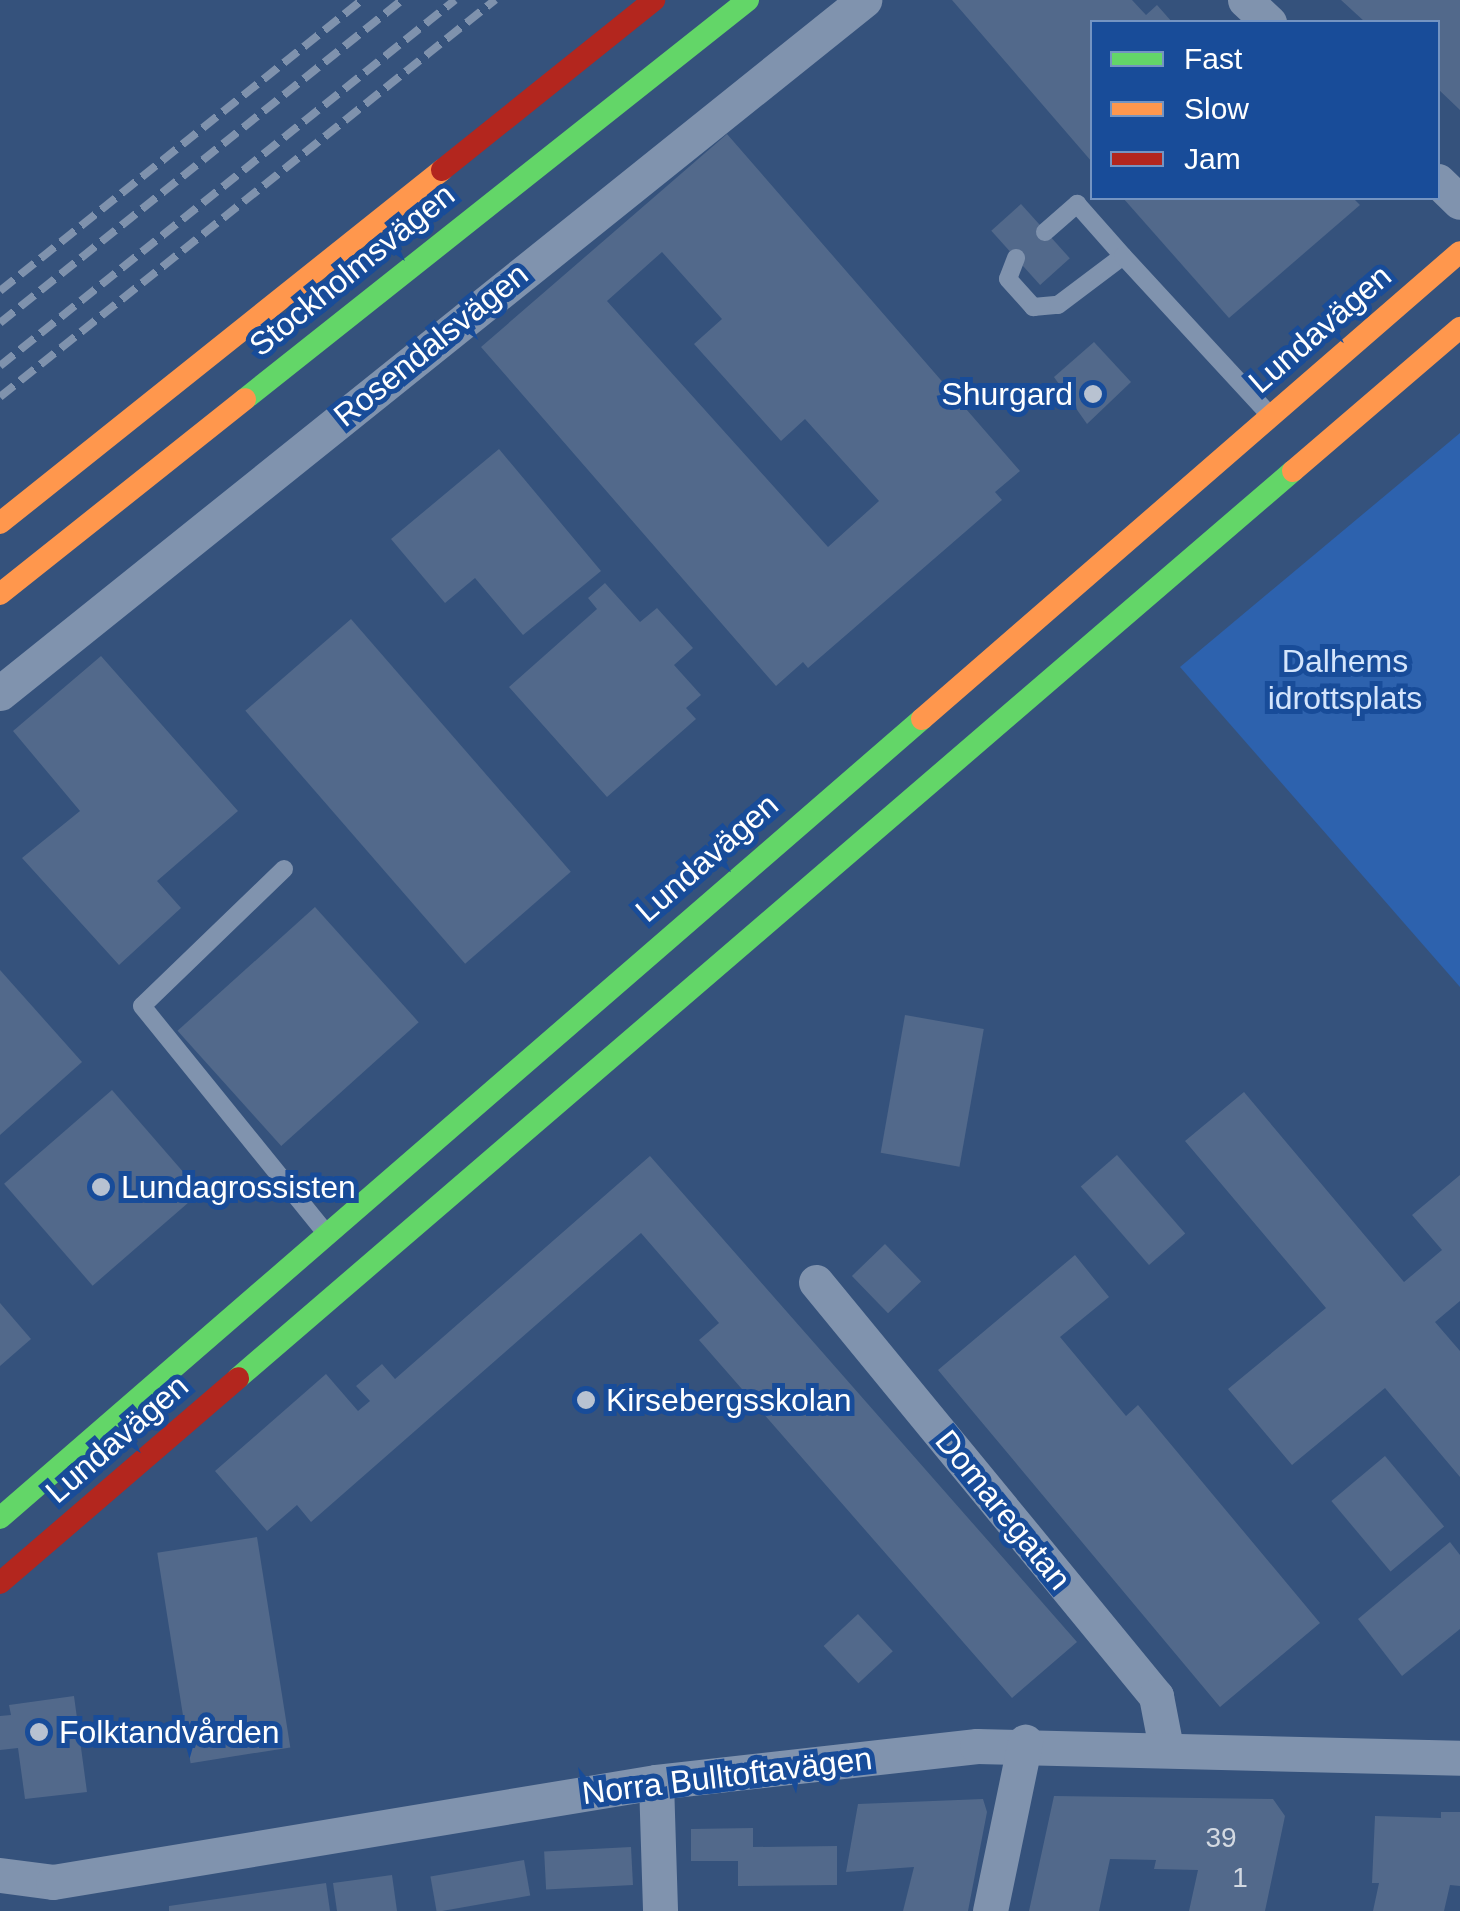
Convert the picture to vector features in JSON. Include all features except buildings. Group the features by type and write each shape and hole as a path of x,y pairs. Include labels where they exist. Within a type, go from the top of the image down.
{"main road":[{"name":"Stockholmsvägen","path":"0,522 654,0"},
{"name":"Stockholmsvägen","path":"0,594 748,0"},
{"name":"Lundavägen","path":"0,1518 1460,252"},
{"name":"Lundavägen","path":"0,1583 1460,328"}],"street":[{"name":"Rosendalsvägen","path":"0,693 864,0"},
{"path":"1245,0 1267,20"},
{"path":"1440,182 1460,202"},
{"name":"Domaregatan","path":"816,1282 1156,1696 1166,1748"},
{"path":"990,1911 1024,1742"},
{"name":"Norra Bulltoftavägen","path":"0,1875 53,1882 656,1782 1024,1742 1460,1758"},
{"path":"656,1782 660,1911"}],"lane":[{"path":"1045,232 1077,204 1270,415"},
{"path":"1016,258 1008,279 1033,308 1058,305 1122,256"},
{"path":"284,869 142,1006 326,1234"}],"green space":[{"name":"Dalhems idrottsplats","path":"1460,433 1460,987 1180,667"}],"railway":[{"path":"0,291 362,0"},
{"path":"0,323 402,0"},
{"path":"0,366 455,0"},
{"path":"0,397 495,0"}],"traffic: fast":[{"path":"245,399 748,0"},
{"path":"238,1378 1293,471"},
{"path":"0,1518 922,719"}],"traffic: slow":[{"path":"0,523 442,170"},
{"path":"922,719 1460,252"},
{"path":"1293,471 1460,328"},
{"path":"0,594 245,399"}],"traffic: jam":[{"path":"442,170 654,0"},
{"path":"0,1583 238,1378"}],"place":[{"name":"Shurgard","path":"1093,394"},
{"name":"Lundagrossisten","path":"101,1187"},
{"name":"Kirsebergsskolan","path":"586,1400"},
{"name":"Folktandvården","path":"39,1732"}]}
